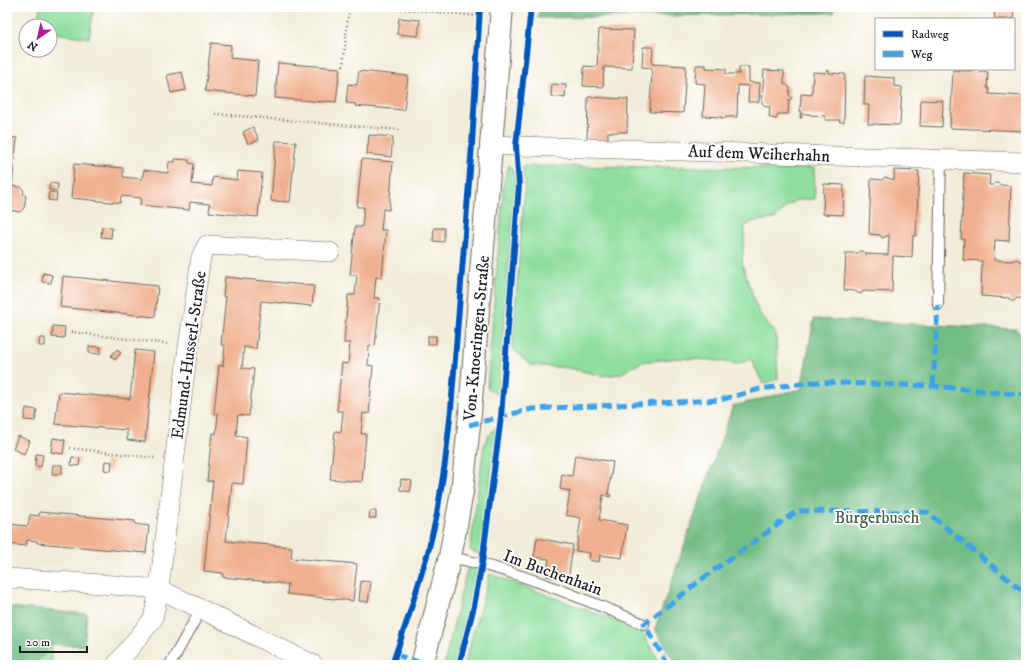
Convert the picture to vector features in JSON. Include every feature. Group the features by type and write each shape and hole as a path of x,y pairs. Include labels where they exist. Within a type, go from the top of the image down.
{"main road":[{"name":"Von-Knoeringen-Straße","path":"422,665 450,557 462,492 469,424 502,7"}],"street":[{"name":"Auf dem Weiherhahn","path":"491,145 941,158 1026,162"},
{"name":"Edmund-Husserl-Straße","path":"116,665 153,619 159,589 188,347 201,257 207,245 330,252"},
{"path":"7,578 159,589 201,608 314,665"}],"lane":[{"path":"938,305 941,158"},
{"name":"Im Buchenhain","path":"450,557 482,563 555,588 644,624"},
{"path":"169,665 201,608"}],"path":[{"path":"343,66 349,7"},
{"path":"381,7 480,16"},
{"path":"215,114 400,130"},
{"path":"71,332 188,347"},
{"path":"70,448 174,460"}],"green space":[{"path":"40,7 94,7 89,38 58,33 58,18 38,18"},
{"path":"540,7 834,7 834,13 538,18"},
{"path":"509,165 513,170 516,181 498,395 487,388 504,182"},
{"path":"522,166 814,168 815,199 797,200 787,206 775,219 754,221 745,226 742,264 758,311 776,335 778,379 763,384 751,359 738,364 712,360 678,358 642,362 620,374 603,376 569,368 530,365 512,348 525,184"},
{"name":"Bürgerbusch","path":"814,319 1016,329 1026,341 1026,665 676,665 655,629 733,406 801,389"},
{"path":"497,427 481,555 470,550 484,445 488,436"},
{"path":"478,568 470,608 454,665 444,665 467,569"},
{"path":"490,574 641,630 661,665 464,665"},
{"path":"7,607 87,614 84,646 51,644 37,662 7,660"},
{"path":"51,644 51,665 7,665 7,660 37,662"}],"building":[{"path":"998,7 1024,7 1013,9 1014,18 995,18 994,11 998,11"},
{"path":"399,18 420,20 418,36 397,34"},
{"path":"599,29 634,30 632,68 604,67 603,87 583,86 584,66 597,67"},
{"path":"211,43 231,45 230,58 258,61 255,96 205,91"},
{"path":"643,47 653,47 652,64 686,66 683,113 650,112 652,68 642,67"},
{"path":"278,63 340,68 336,102 275,98"},
{"path":"696,65 706,65 706,68 726,69 726,74 739,74 739,67 749,67 749,82 760,83 759,102 748,102 749,86 738,85 737,117 721,118 703,116 705,84 695,83"},
{"path":"764,70 784,71 784,84 790,88 789,95 792,98 789,100 788,114 778,114 776,119 769,117 770,107 766,107 762,103"},
{"path":"827,70 829,73 845,74 844,122 839,122 840,120 825,120 825,116 810,114 801,114 802,118 800,118 801,94 812,95 813,72 826,73"},
{"path":"953,70 988,72 987,88 989,88 989,94 1026,96 1024,131 950,128"},
{"path":"359,71 408,76 404,110 355,106 356,104 346,103 348,84 357,85"},
{"path":"182,72 186,90 171,93 167,75"},
{"path":"865,76 894,78 894,86 902,87 900,125 868,124 869,105 864,105"},
{"path":"552,84 566,85 565,98 551,96"},
{"path":"588,97 628,99 627,132 608,132 608,142 587,141"},
{"path":"921,100 943,101 942,127 920,126"},
{"path":"253,127 259,140 248,144 243,132"},
{"path":"369,135 393,137 391,157 367,154"},
{"path":"7,137 17,138 12,186 21,187 24,191 23,194 26,196 24,208 20,212 7,210"},
{"path":"276,141 296,142 290,202 271,201"},
{"path":"175,159 189,160 189,163 194,164 192,184 212,186 213,177 237,180 238,171 262,173 258,217 209,212 210,204 190,202 189,210 140,205 141,198 121,196 120,203 71,198 74,164 123,168 123,177 142,179 144,170 168,173 169,162 175,162"},
{"path":"362,159 393,162 389,210 383,209 381,230 386,230 382,278 376,277 374,298 380,298 375,346 369,345 368,365 373,366 369,414 363,413 361,434 366,434 362,482 330,479 335,431 341,432 343,411 337,411 342,363 348,364 350,343 344,343 348,295 355,295 357,275 350,275 355,227 362,227 364,207 357,207"},
{"path":"894,170 919,171 916,236 913,236 912,257 893,256 892,292 863,291 861,294 855,291 844,290 846,253 857,253 862,251 865,254 888,255 889,235 882,238 880,235 869,234 871,179 882,180 885,177 894,180"},
{"path":"964,173 990,175 989,185 998,183 1001,185 1011,186 1009,241 995,240 994,260 1011,261 1017,259 1019,261 1026,262 1026,299 1017,298 1014,301 1011,301 1009,298 981,296 982,261 963,260 964,239 961,239"},
{"path":"50,183 58,184 57,191 49,190"},
{"path":"824,184 844,185 843,215 823,214"},
{"path":"49,192 57,193 56,201 48,200"},
{"path":"102,227 112,228 111,238 101,237"},
{"path":"434,228 444,228 444,242 433,241"},
{"path":"43,273 52,275 51,283 42,282"},
{"path":"63,276 158,286 155,317 60,307"},
{"path":"225,277 314,286 312,306 261,301 256,349 244,347 242,368 254,369 249,416 238,415 236,435 247,437 243,484 232,483 226,541 292,547 291,558 357,564 353,601 287,594 288,584 223,577 223,573 204,571 213,481 207,481 212,433 216,434 218,414 214,413 219,365 223,366 225,345 221,345 226,297 223,297"},
{"path":"53,326 65,327 64,338 52,337"},
{"path":"428,336 436,336 436,344 428,344"},
{"path":"40,338 45,338 45,346 39,346"},
{"path":"89,346 101,347 100,354 89,353"},
{"path":"117,349 121,353 115,360 111,356"},
{"path":"135,350 154,352 145,442 127,440 127,430 55,424 59,392 130,399"},
{"path":"26,408 37,410 35,421 24,420"},
{"path":"18,436 30,441 24,454 13,449"},
{"path":"53,438 65,440 63,454 51,452"},
{"path":"36,454 43,455 41,467 35,466"},
{"path":"575,455 613,462 608,494 611,495 610,497 603,495 599,520 627,525 622,558 600,555 599,562 589,560 590,553 576,551 581,518 566,515 570,491 560,489 562,474 572,476"},
{"path":"72,457 80,458 79,466 71,465"},
{"path":"105,461 112,462 111,471 104,470"},
{"path":"53,465 62,465 62,474 52,474"},
{"path":"401,479 412,481 410,492 400,490"},
{"path":"370,511 376,511 376,518 369,518"},
{"path":"39,512 135,521 135,524 149,526 146,553 37,543 37,541 27,540 26,546 7,544 7,524 28,526 30,515 39,516"},
{"path":"537,538 573,545 568,580 546,576 549,559 534,557"},
{"path":"361,581 371,582 368,602 359,601"}],"marked path":[{"path":"933,386 938,305"},
{"path":"469,425 532,409 720,400 760,389 812,382 933,386 1026,395"},
{"path":"668,665 644,624 710,573 797,511 927,512 1026,594"},
{"path":"396,655 428,665"}],"cycle path":[{"path":"392,665 428,552 437,514 445,463 451,409 472,145 480,7"},
{"path":"459,665 474,606 482,563 501,417 519,185 516,146 531,7"}]}
